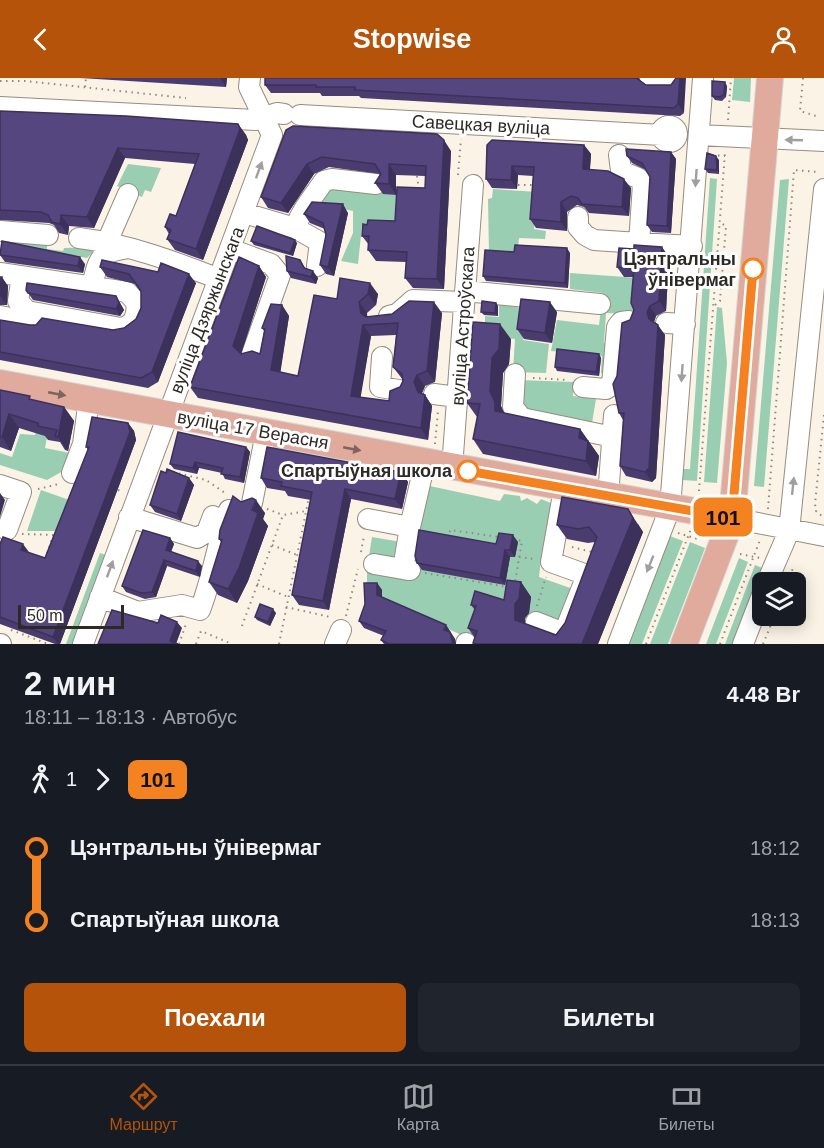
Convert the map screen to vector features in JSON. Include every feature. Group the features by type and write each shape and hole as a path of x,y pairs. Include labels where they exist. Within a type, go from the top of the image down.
{"main road":[{"path":"684,644 732,518 770,78"},
{"name":"вуліца 17 Верасня","path":"0,383 608,497 672,498 698,501 732,518"}],"street":[{"name":"вуліца Дзяржынскага","path":"83,644 272,135 249,87 250,78"},
{"path":"618,644 672,498 676,324 692,246 681,135 691,83 653,82 650,78"},
{"name":"Савецкая вуліца","path":"0,107 264,118 277,113 824,141"},
{"path":"619,155 621,171 638,178 643,184 639,243"},
{"path":"295,228 303,207 315,197 324,181 332,179 376,184"},
{"path":"771,572 789,531 821,180"},
{"name":"вуліца Астроўскага","path":"452,468 473,185"},
{"path":"107,242 128,194"},
{"path":"244,213 295,228 320,242 317,266"},
{"path":"578,217 578,227 589,238 692,246"},
{"path":"0,231 48,236"},
{"path":"79,238 107,242 136,250 219,279"},
{"path":"230,249 274,266 280,275 252,354"},
{"path":"93,281 98,263 105,253 136,250"},
{"path":"0,260 50,275 115,285 125,297 125,315 118,329 105,335 0,316"},
{"path":"0,267 22,277"},
{"path":"0,273 22,277 93,281 133,296 137,309 130,325 121,328 27,311 18,301 22,277"},
{"path":"41,324 50,275"},
{"path":"378,317 397,314 413,300 465,296 600,304"},
{"path":"579,383 606,389 612,385 617,327 621,322 628,321"},
{"path":"382,357 380,387 399,390"},
{"path":"515,376 513,407 522,418 613,437"},
{"path":"434,394 457,397"},
{"path":"72,473 83,444 89,399"},
{"path":"608,497 614,416"},
{"path":"252,503 266,433"},
{"path":"365,560 406,569 410,527 425,462"},
{"path":"0,484 21,492 7,530"},
{"path":"564,489 552,553 587,575"},
{"path":"100,597 138,612 182,605 201,610 213,575 218,540 231,506"},
{"path":"129,517 196,538 207,532 213,516"},
{"name":"вуліца 17 Верасня","path":"732,518 765,527 824,536"},
{"path":"368,519 410,527"},
{"path":"536,619 562,639 595,553"},
{"path":"743,644 752,621"}],"path":[{"path":"85,87 86,78"},
{"path":"727,127 731,78"},
{"path":"802,78 800,111 816,117"},
{"path":"0,81 85,87 195,99"},
{"path":"646,644 689,536 698,501 725,147"},
{"path":"706,155 725,156"},
{"path":"720,644 765,527 770,500 794,170 821,180"},
{"path":"417,176 417,186 423,194"},
{"path":"518,185 541,185"},
{"path":"713,306 720,301 726,226 719,222"},
{"path":"515,376 579,383"},
{"path":"824,415 815,504 816,511 824,518"},
{"path":"165,470 203,479 218,490 283,515 306,511"},
{"path":"21,492 63,482 72,473"},
{"path":"279,644 310,490"},
{"path":"672,498 698,501"},
{"path":"242,626 283,515"},
{"path":"286,608 340,631 365,560 368,519"},
{"path":"7,530 23,534 60,536"},
{"path":"448,542 450,530 502,538"},
{"path":"42,566 54,535"},
{"path":"689,536 708,542"},
{"path":"406,569 513,588 522,541 512,539"},
{"path":"272,545 297,555"},
{"path":"536,619 552,553 595,553"},
{"path":"740,554 753,558"},
{"path":"792,572 798,556"},
{"path":"257,585 288,597"},
{"path":"179,644 186,624"},
{"path":"764,644 771,626"},
{"path":"196,644 201,631 232,644"},
{"path":"4,639 48,644"}],"green space":[{"path":"734,78 751,78 750,102 732,100"},
{"path":"128,164 161,168 151,192 145,190 142,197 117,186"},
{"path":"710,178 717,179 697,481 682,480 682,469 690,469"},
{"path":"789,179 764,487 754,486 780,180"},
{"path":"325,184 396,195 395,225 362,226 358,264 341,261 353,233 353,211 320,204"},
{"path":"493,189 537,192 534,229 546,231 545,239 519,238 517,256 489,254 488,199 492,198"},
{"path":"10,238 47,245 47,249 63,251 64,248 98,247 87,258 9,244"},
{"path":"570,273 639,278 636,314 606,313 604,343 612,344 610,374 601,373 602,356 551,351 557,320 599,325 603,293 570,289"},
{"path":"499,304 527,309 523,340 549,344 546,373 513,372 515,339 485,336 485,316 499,317"},
{"path":"717,307 722,308 727,363 717,483 704,482"},
{"path":"518,380 574,382 573,396 596,399 591,429 516,406"},
{"path":"42,413 51,416 45,448 75,454 70,467 47,480 0,465 0,453 12,457 20,434 35,435"},
{"path":"425,485 500,501 504,494 520,496 521,501 527,498 537,504 541,499 553,504 546,558 541,559 539,577 573,589 560,626 530,615 524,630 482,644 389,603 367,608 367,568 372,537 407,543"},
{"path":"41,490 75,502 65,531 27,531"},
{"path":"670,536 683,541 642,644 626,644"},
{"path":"690,542 705,548 668,644 650,644"},
{"path":"100,553 106,555 73,644 66,644"},
{"path":"739,558 748,562 716,644 706,644"},
{"path":"755,565 762,568 760,572 752,572"},
{"path":"752,573 752,594 733,644 725,644"}],"building":[{"path":"265,78 636,78 646,85 671,85 676,78 680,78 678,104 674,108 355,90 355,87 265,85"},
{"path":"712,81 725,82 724,94 720,97 712,96"},
{"path":"0,111 126,116 238,124 240,129 196,249 167,239 171,230 165,227 170,214 176,216 199,154 118,148 87,217 61,215 60,224 52,222 48,215 41,212 0,210"},
{"path":"293,126 437,134 444,140 437,279 405,278 407,252 368,250 369,236 362,236 363,224 367,225 368,220 395,221 397,187 425,188 426,166 389,164 389,184 375,183 381,174 375,164 322,157 307,164 281,203 261,197 286,130"},
{"path":"492,140 584,145 583,169 608,171 624,179 622,207 582,204 578,198 571,196 561,202 561,222 530,219 534,167 512,166 511,180 486,179 487,145"},
{"path":"626,149 671,152 667,226 647,225 650,177 642,163 627,156"},
{"path":"707,153 716,156 717,170 705,169"},
{"path":"312,202 343,204 328,267 320,265 326,235 323,223 304,214"},
{"path":"257,226 295,240 290,253 251,241"},
{"path":"2,241 80,257 78,266 0,255"},
{"path":"515,245 567,248 565,283 483,276 485,250 514,252"},
{"path":"634,245 662,247 659,301 650,306 647,312 649,319 658,325 649,468 645,472 620,466 624,413 619,413 613,384 617,376 622,323 630,320 634,310 631,303 634,268 617,267 619,248 634,249"},
{"path":"286,256 300,260 304,268 313,271 311,277 287,271"},
{"path":"239,257 259,266 233,346 241,354 252,351 260,354 265,329 262,328 271,304 282,305 271,370 298,376 314,295 337,299 340,278 370,283 368,294 359,302 361,313 366,317 392,314 409,301 434,302 427,371 417,375 414,382 418,392 425,395 421,428 190,387","holes":["398,323 393,367 402,374 403,381 400,387 390,391 389,401 351,396 363,325"]},
{"path":"102,260 158,272 161,263 189,274 152,372 141,378 0,352 0,320 36,325 42,318 113,330 124,328 136,319 141,308 141,291 129,274 100,267"},
{"path":"27,283 116,296 119,303 116,309 28,293"},
{"path":"521,299 550,302 545,333 517,329"},
{"path":"482,301 496,303 495,313 481,312"},
{"path":"473,322 500,324 499,349 492,358 490,391 495,402 495,411 580,429 579,438 588,441 586,461 473,439 480,404 467,403"},
{"path":"557,349 599,354 596,372 555,367"},
{"path":"0,390 30,396 29,399 64,407 58,437 55,436 57,430 38,426 38,423 9,414 2,437 0,437"},
{"path":"92,417 128,423 130,432 53,637 0,617 0,544 3,537 23,544 21,550 45,558 89,447 86,447"},
{"path":"178,432 246,447 240,477 221,474 223,468 195,462 193,468 170,464"},
{"path":"267,447 401,472 395,499 345,489 323,601 292,595 312,492 281,486 282,482 261,478"},
{"path":"167,469 189,478 177,514 150,505 161,471 166,473"},
{"path":"233,496 241,502 252,498 256,500 252,510 258,513 239,568 228,589 209,582 222,540 219,539 220,530"},
{"path":"562,497 628,509 633,518 582,644 473,643 477,631 468,628 476,606 471,605 475,591 504,600 507,580 521,582 519,599 515,604 515,620 556,635 565,623 597,537 589,527 578,529 557,525"},
{"path":"143,530 170,538 166,550 198,561 196,571 164,560 152,592 141,593 122,586"},
{"path":"419,530 496,544 499,533 513,535 510,550 505,550 500,578 417,563 415,556"},
{"path":"364,583 377,583 377,595 446,625 444,630 450,632 453,644 389,644 381,640 386,631 359,621 365,604"},
{"path":"260,604 273,609 268,622 255,617"},
{"path":"112,610 158,623 161,615 177,622 170,641 178,644 98,644"}],"bus line":[{"name":"101","path":"468,471 732,518 753,269"}],"place":[{"name":"Цэнтральны ўнівермаг","path":"753,269"},
{"name":"Спартыўная школа","path":"468,471"}]}
